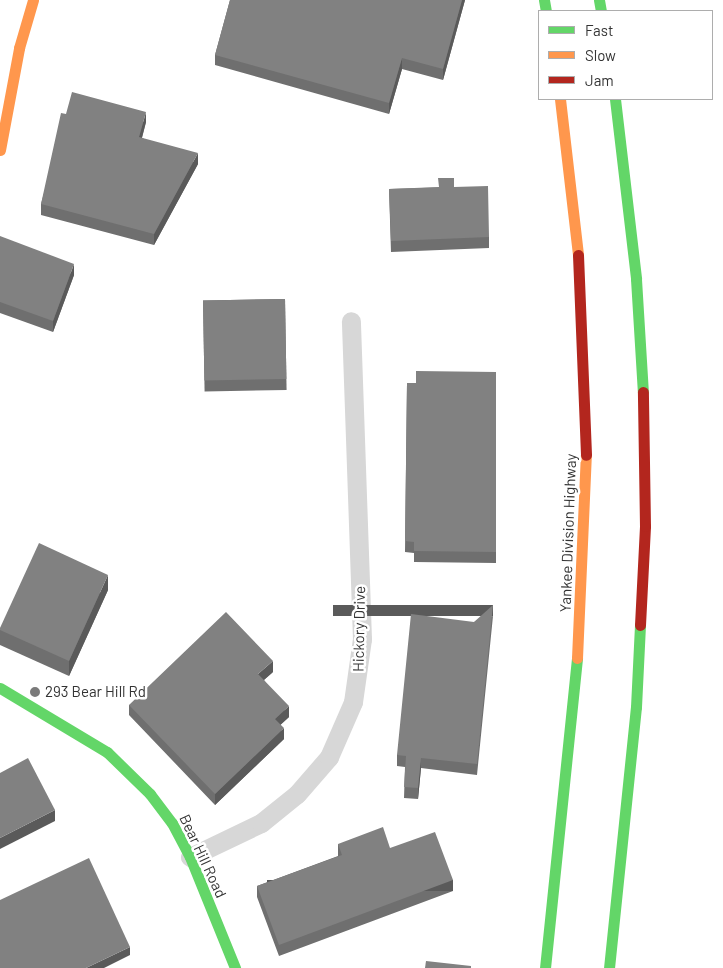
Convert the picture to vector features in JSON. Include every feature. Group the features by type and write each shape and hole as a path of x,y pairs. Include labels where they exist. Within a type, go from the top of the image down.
{"main road":[{"path":"0,150 18,48 33,0"},
{"name":"Yankee Division Highway","path":"545,968 579,641 586,457 580,272 560,100"},
{"path":"609,968 636,698 645,498 636,278 615,100"},
{"name":"Bear Hill Road","path":"0,688 65,725 118,761 159,805 190,857 235,968"}],"street":[{"name":"Hickory Drive","path":"190,857 254,827 297,794 332,752 353,702 362,640 351,321"}],"building":[{"path":"230,0 462,0 443,69 402,58 389,103 215,55"},
{"path":"72,92 146,112 139,137 198,153 154,234 41,204 61,113 66,114"},
{"path":"438,178 454,178 454,187 488,186 489,237 391,241 389,189 439,187"},
{"path":"0,236 74,264 53,321 0,302"},
{"path":"285,299 286,379 204,380 203,300"},
{"path":"416,371 496,372 496,552 414,551 414,542 405,541 407,383 416,383"},
{"path":"39,543 108,575 69,661 0,630"},
{"path":"493,605 477,764 421,758 418,788 404,787 406,756 397,755 411,614 474,622"},
{"path":"226,612 273,661 258,674 289,706 275,719 284,728 215,794 129,705"},
{"path":"28,758 55,810 0,838 0,773"},
{"path":"383,827 390,848 435,832 453,880 279,945 257,886 342,855 338,844"},
{"path":"89,858 130,947 86,968 0,968 0,900"},
{"path":"426,961 471,966 471,968 425,968"}],"traffic: fast":[{"path":"544,0 546,10"},
{"path":"599,0 601,10"},
{"path":"615,100 636,279 643,392"},
{"path":"609,968 636,707 640,625"},
{"path":"545,968 577,658"},
{"path":"0,688 107,752 150,794 172,823 190,857 235,968"}],"traffic: slow":[{"path":"0,150 19,48 33,0"},
{"path":"560,100 578,255"},
{"path":"577,658 586,455"}],"traffic: jam":[{"path":"578,255 586,455"},
{"path":"640,625 645,526 643,392"}],"place":[{"name":"293 Bear Hill Rd","path":"35,692"}]}
